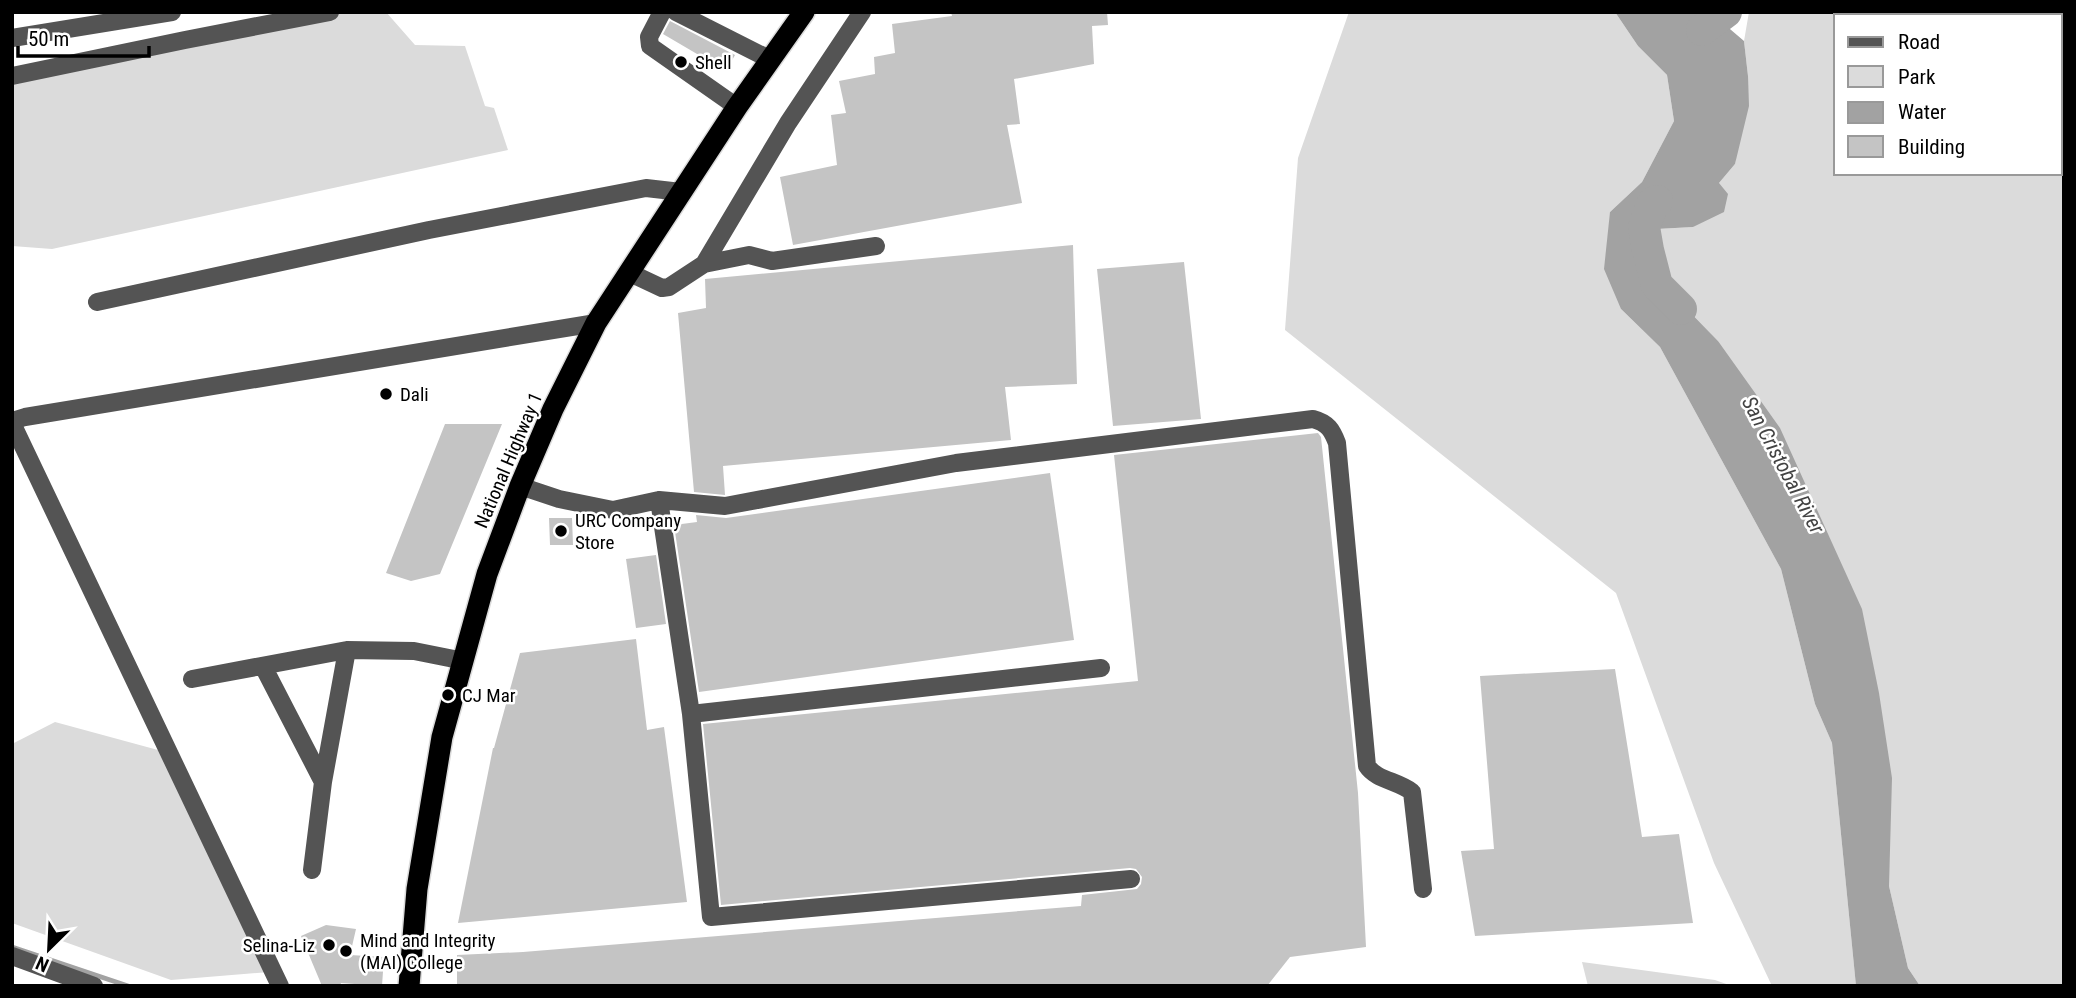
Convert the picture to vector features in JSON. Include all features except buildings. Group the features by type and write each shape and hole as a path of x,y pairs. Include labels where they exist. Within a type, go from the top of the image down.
{"highway":[{"name":"National Highway 1","path":"409,986 416,889 442,737 486,575 520,486 553,409 596,323 737,107 804,12"}],"street":[{"path":"12,38 172,12"},
{"path":"12,76 330,12"},
{"path":"662,12 649,37 650,46 737,107"},
{"path":"676,12 771,60"},
{"path":"704,264 788,123 862,12"},
{"path":"97,302 429,230 646,188 681,192"},
{"path":"628,272 662,288 668,287 704,264 749,255 772,261 876,247"},
{"path":"280,986 12,422 25,416 596,323"},
{"path":"520,486 559,499 613,510 659,500 725,506 956,463 1313,419 1323,422 1332,430 1337,443 1367,766 1371,772 1397,782 1412,792 1423,889"},
{"path":"659,500 691,714 710,917 1131,878"},
{"path":"312,870 323,782 347,650"},
{"path":"192,679 347,650 414,651 464,661"},
{"path":"263,666 323,782"},
{"path":"691,714 1101,668"},
{"path":"12,956 94,986"}],"green space":[{"path":"349,12 386,12 415,45 465,46 485,106 494,108 508,150 52,249 12,246 12,83 304,18"},
{"path":"1349,12 1615,12 1638,46 1667,75 1674,121 1642,182 1610,212 1621,309 1660,347 1781,569 1815,704 1832,743 1856,986 1772,986 1714,863 1616,593 1285,330 1298,158"},
{"path":"1749,12 1888,14 1834,14 1834,175 2062,175 2062,14 1887,12 2064,12 2064,986 1920,986 1908,968 1889,886 1718,341 1646,267 1643,244 1658,229 1693,227 1719,183 1735,164 1748,76 1744,41"},
{"path":"55,722 169,753 269,972 171,980 12,923 12,744"},
{"path":"1582,962 1715,980 1732,986 1588,986"}],"water":[{"path":"1615,12 1710,12 1744,41 1749,106 1735,164 1719,183 1728,194 1724,212 1693,227 1657,229 1643,244 1646,267 1718,341 1780,428 1862,609 1892,778 1889,886 1908,968 1920,986 1856,986 1832,743 1815,704 1781,569 1660,347 1621,309 1604,269 1610,212 1642,182 1674,121 1667,75 1638,46"}],"waterway":[{"path":"1702,30 1726,12"},
{"name":"San Cristobal River","path":"1657,201 1653,203 1644,227 1648,250 1657,285 1681,309"},
{"path":"12,947 128,986"}],"place":[{"name":"Shell","path":"681,62"},
{"name":"Dali","path":"386,394"},
{"name":"URC Company Store","path":"561,531"},
{"name":"CJ Mar","path":"448,695"},
{"name":"Selina-Liz","path":"329,945"},
{"name":"Mind and Integrity (MAI) College","path":"346,951"}]}
